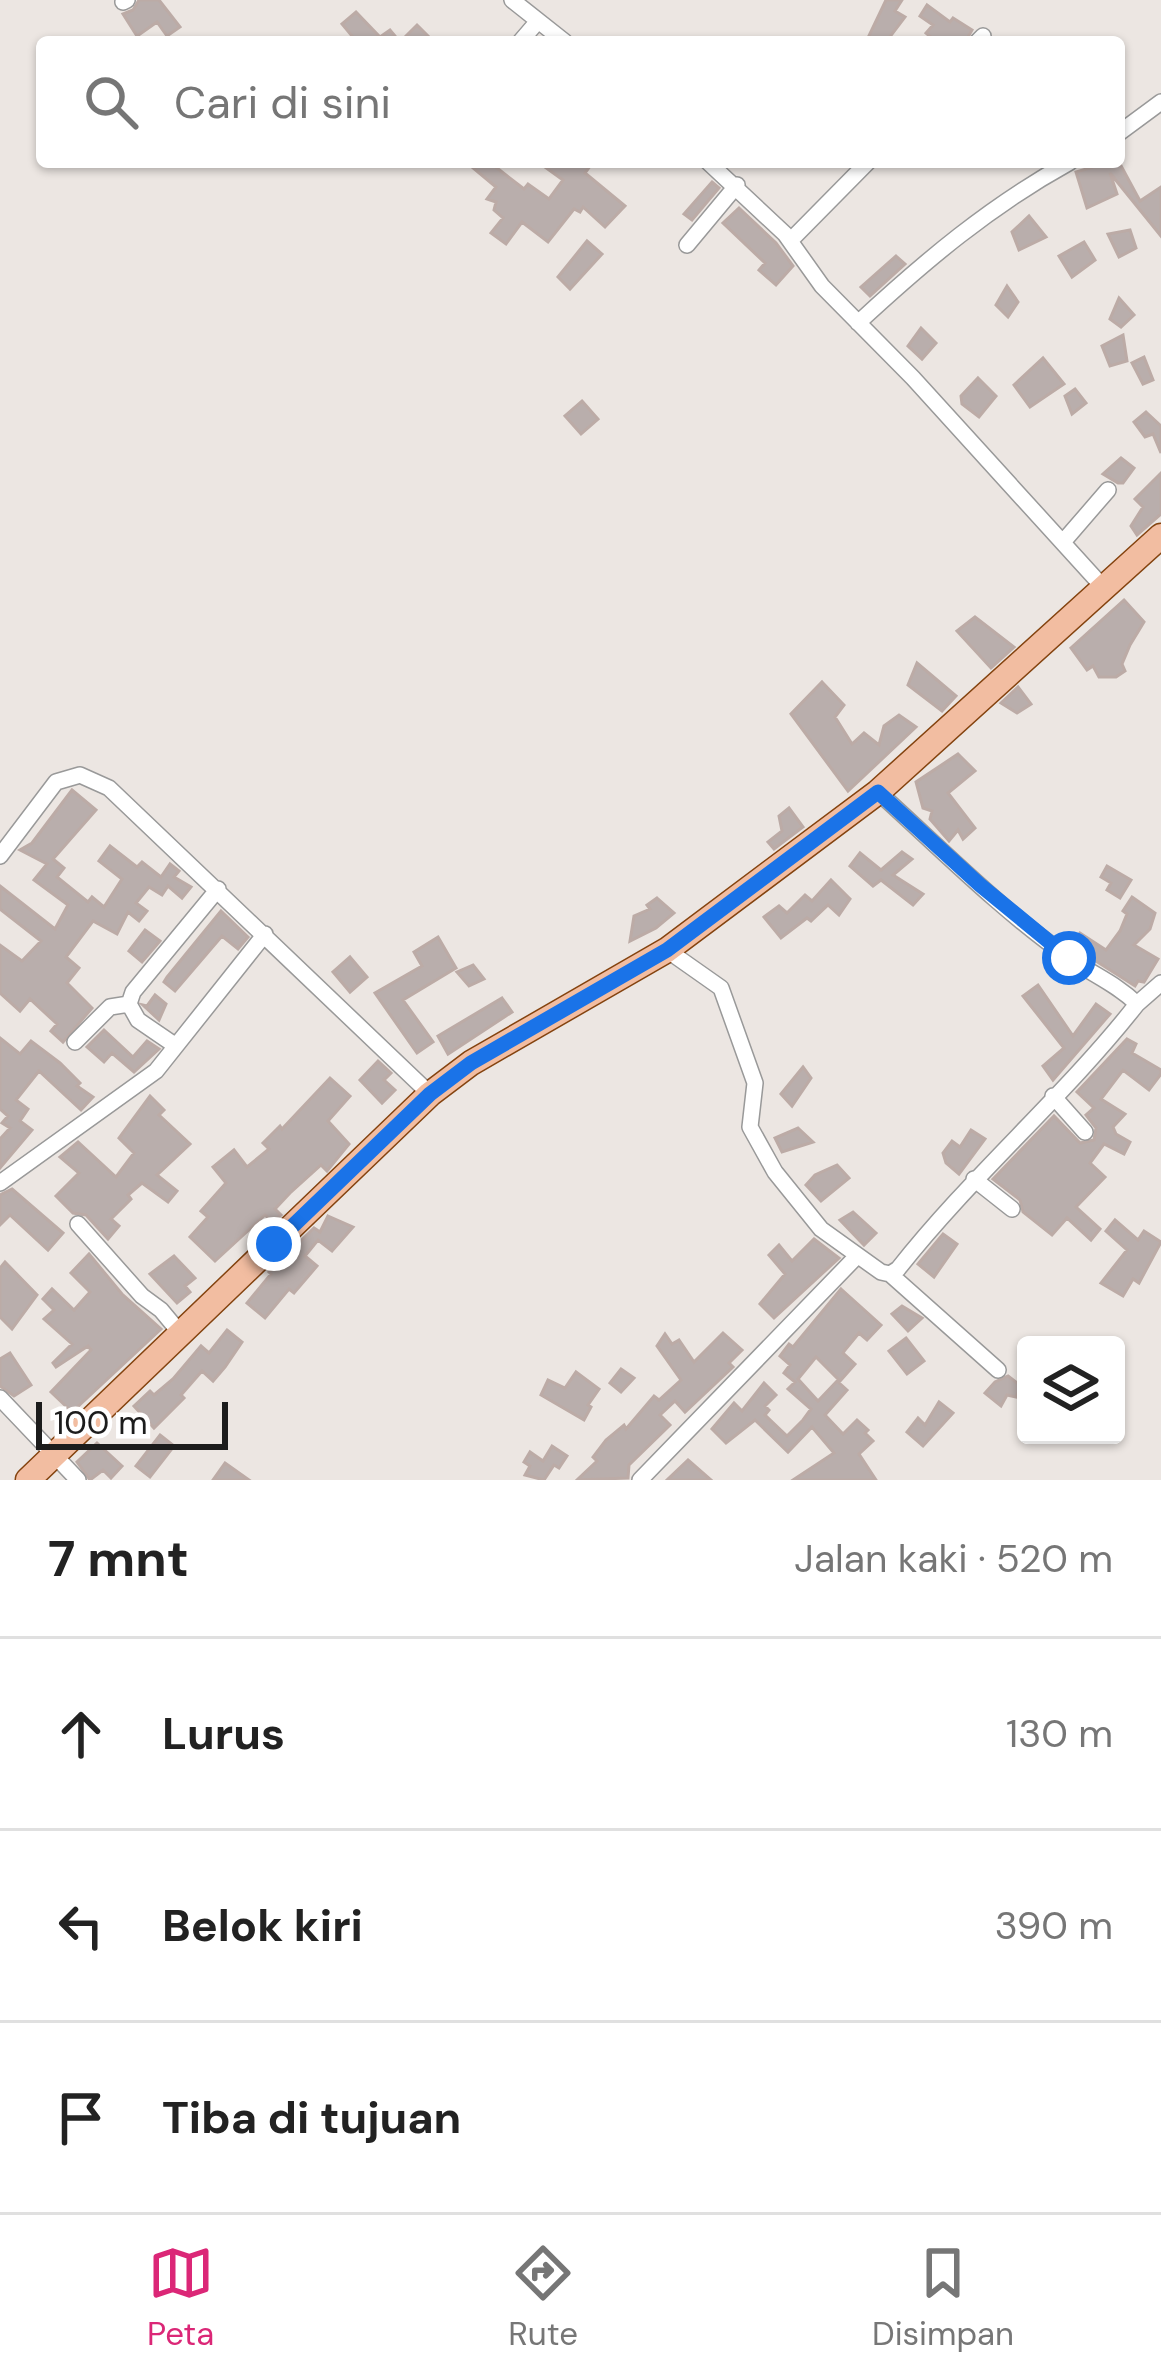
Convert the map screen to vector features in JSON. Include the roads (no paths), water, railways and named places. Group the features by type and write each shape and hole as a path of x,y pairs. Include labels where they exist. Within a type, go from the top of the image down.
{"main road":[{"path":"28,1480 430,1094 471,1063 667,950 878,792 1161,536"}],"street":[{"path":"512,0 557,36"},
{"path":"525,36 538,21"},
{"path":"1125,129 1161,102"},
{"path":"716,168 790,241 822,286 1102,586"},
{"path":"790,241 862,168"},
{"path":"858,323 937,250 1009,196 1059,168"},
{"path":"687,244 737,185"},
{"path":"1063,542 1108,490"},
{"path":"0,856 56,782 80,775 109,788 430,1094"},
{"path":"878,792 1069,958 1137,1004"},
{"path":"176,1046 138,1019 129,1004 133,992 218,889"},
{"path":"0,1183 155,1072 265,934"},
{"path":"667,950 721,988 755,1083 750,1127 775,1172 820,1229 890,1274 998,1370"},
{"path":"890,1274 974,1178 1098,1056 1137,1004 1161,983"},
{"path":"76,1042 110,1007 129,1004"},
{"path":"1053,1096 1085,1132"},
{"path":"974,1178 1012,1209"},
{"path":"78,1223 182,1334"},
{"path":"640,1480 857,1256"},
{"path":"0,1399 78,1480"}]}
